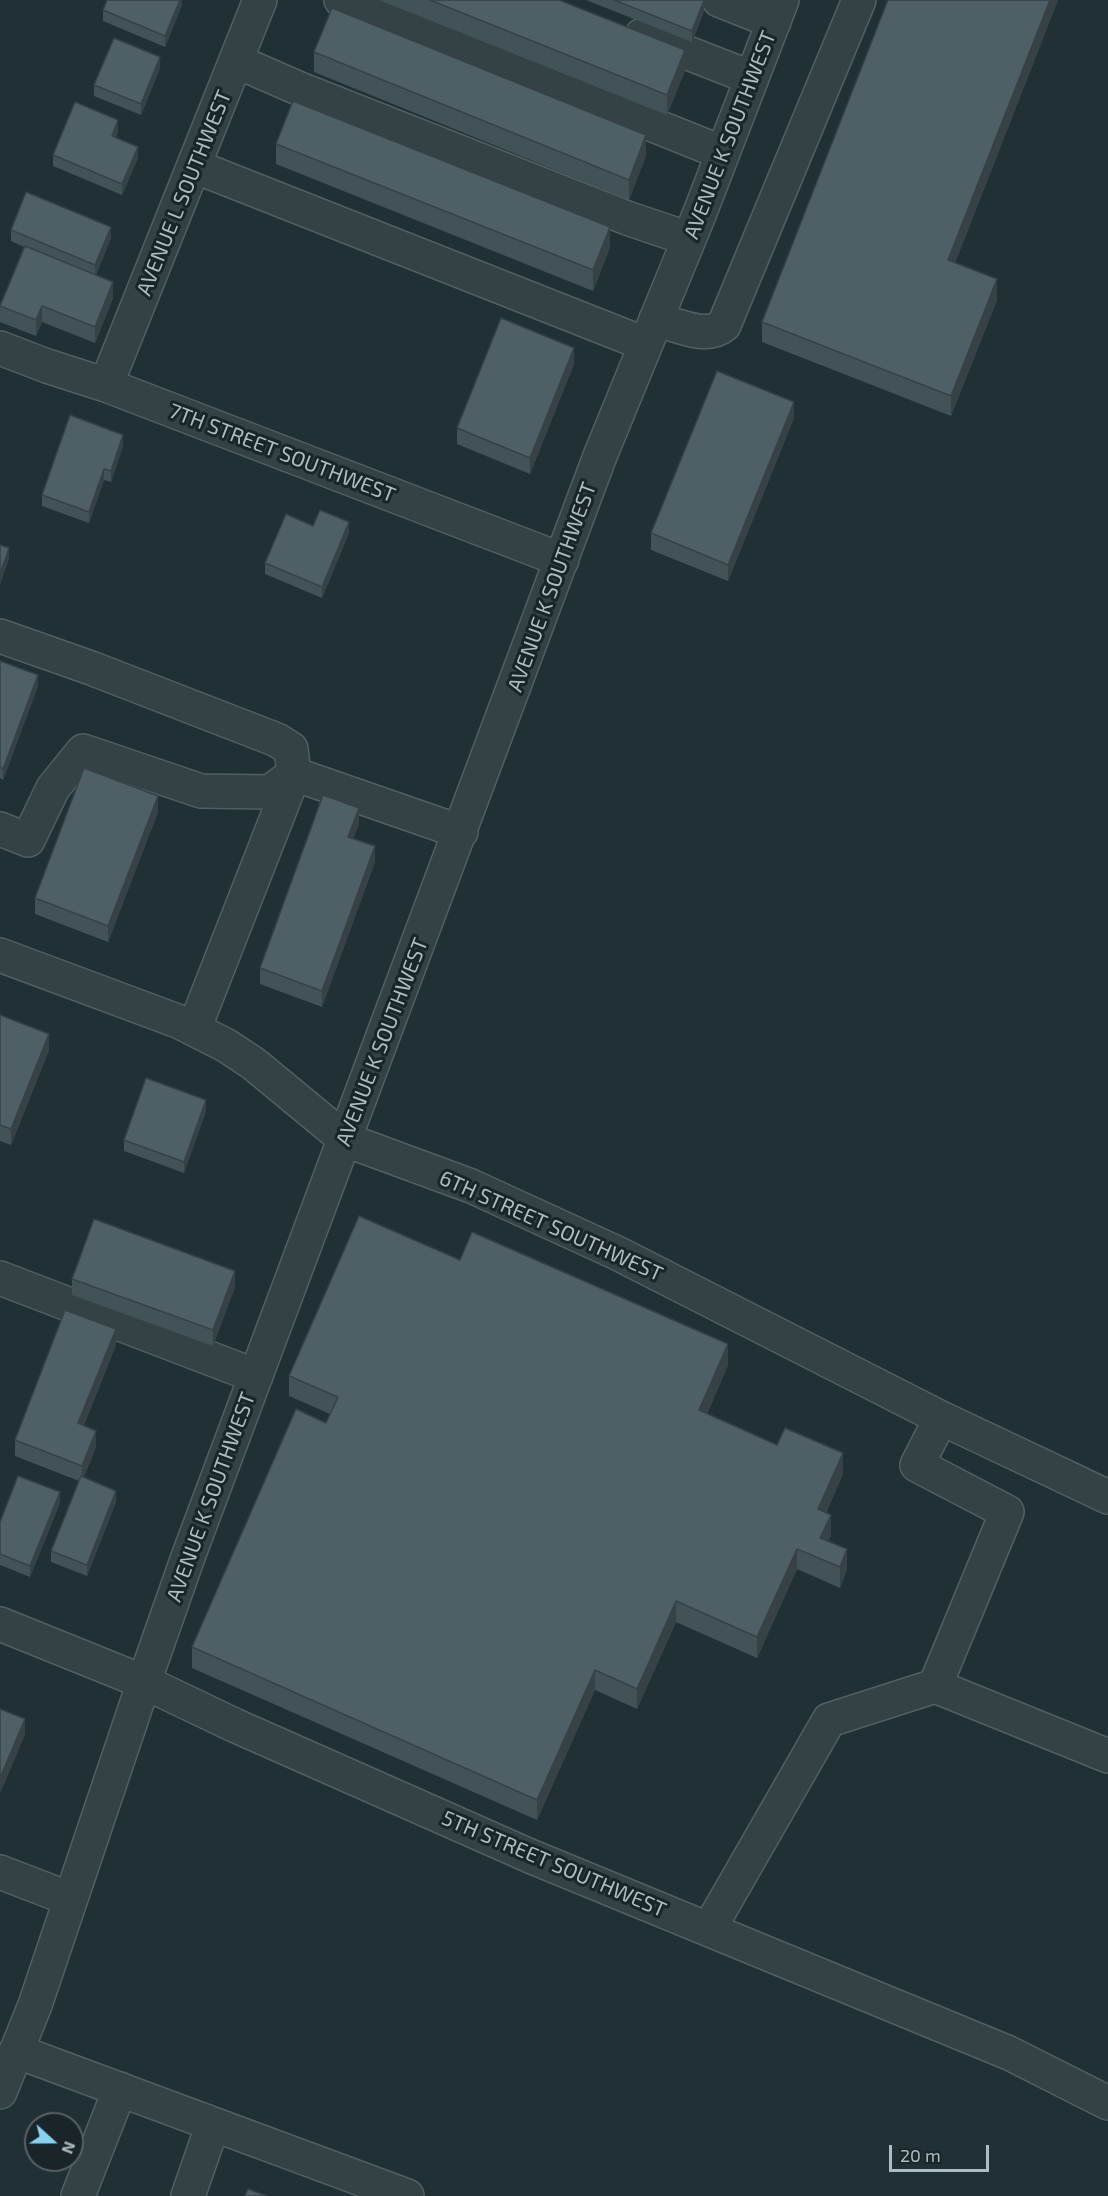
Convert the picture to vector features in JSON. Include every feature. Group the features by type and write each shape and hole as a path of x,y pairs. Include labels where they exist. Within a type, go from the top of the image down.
{"street":[{"name":"AVENUE L SOUTHWEST","path":"106,386 260,0"},
{"path":"341,0 723,153"},
{"path":"719,0 778,11"},
{"path":"194,166 651,332 711,333 724,325 859,0"},
{"name":"AVENUE K SOUTHWEST","path":"0,2092 35,2005 144,1682 256,1376 600,456 689,239 778,11"},
{"path":"619,25 752,78"},
{"path":"236,61 300,89 616,213 689,239"},
{"name":"7TH STREET SOUTHWEST","path":"0,348 106,386 562,560"},
{"path":"0,636 92,668 277,740 291,749 294,774 194,1029"},
{"path":"0,829 28,840 54,788 83,751 201,791 270,792 294,774"},
{"path":"294,774 461,832"},
{"name":"6TH STREET SOUTHWEST","path":"0,955 180,1022 227,1046 254,1064 345,1140 471,1186 617,1253 941,1418 1108,1497"},
{"path":"0,1278 256,1376"},
{"path":"935,1686 1006,1512 917,1465 941,1418"},
{"name":"5TH STREET SOUTHWEST","path":"0,1624 144,1682 243,1729 519,1851 1010,2053 1108,2103"},
{"path":"709,1929 829,1720 935,1686 1108,1756"},
{"path":"0,1872 70,1899"},
{"path":"16,2051 407,2196"},
{"path":"78,2196 120,2089"},
{"path":"188,2196 213,2124"}],"building":[{"path":"107,0 180,0 165,36 103,10"},
{"path":"430,0 559,0 685,50 667,95"},
{"path":"614,0 704,0 692,31"},
{"path":"888,0 1050,0 948,260 997,279 951,396 762,322"},
{"path":"332,8 646,135 629,180 314,52"},
{"path":"114,38 160,57 141,104 94,85"},
{"path":"293,101 610,227 593,270 276,144"},
{"path":"75,102 118,120 112,136 138,147 122,184 53,155"},
{"path":"26,192 111,227 95,265 11,230"},
{"path":"25,246 113,282 95,327 42,306 36,320 0,306"},
{"path":"501,318 574,348 530,458 457,428"},
{"path":"717,371 794,402 728,565 651,533"},
{"path":"70,415 123,435 111,471 104,469 89,512 42,495"},
{"path":"320,510 349,522 322,587 265,563 286,514 313,526"},
{"path":"0,545 9,548 0,574"},
{"path":"0,661 38,675 3,769 0,767"},
{"path":"84,768 158,796 108,926 35,898"},
{"path":"323,795 359,808 348,837 375,846 322,991 260,968"},
{"path":"0,1015 49,1034 11,1129 0,1125"},
{"path":"146,1078 206,1100 184,1162 124,1140"},
{"path":"359,1216 460,1260 472,1232 728,1344 699,1410 777,1445 785,1428 843,1453 818,1509 831,1515 820,1538 847,1549 840,1567 797,1549 757,1637 676,1601 637,1689 595,1670 537,1800 192,1647 296,1409 326,1423 338,1397 289,1376"},
{"path":"94,1219 235,1271 213,1330 72,1279"},
{"path":"65,1310 116,1329 78,1423 96,1431 82,1466 15,1440"},
{"path":"18,1476 60,1492 30,1566 0,1554 0,1522"},
{"path":"81,1476 116,1491 87,1565 51,1551"},
{"path":"0,1709 25,1719 0,1778"},
{"path":"248,2189 267,2196 245,2196"}]}
